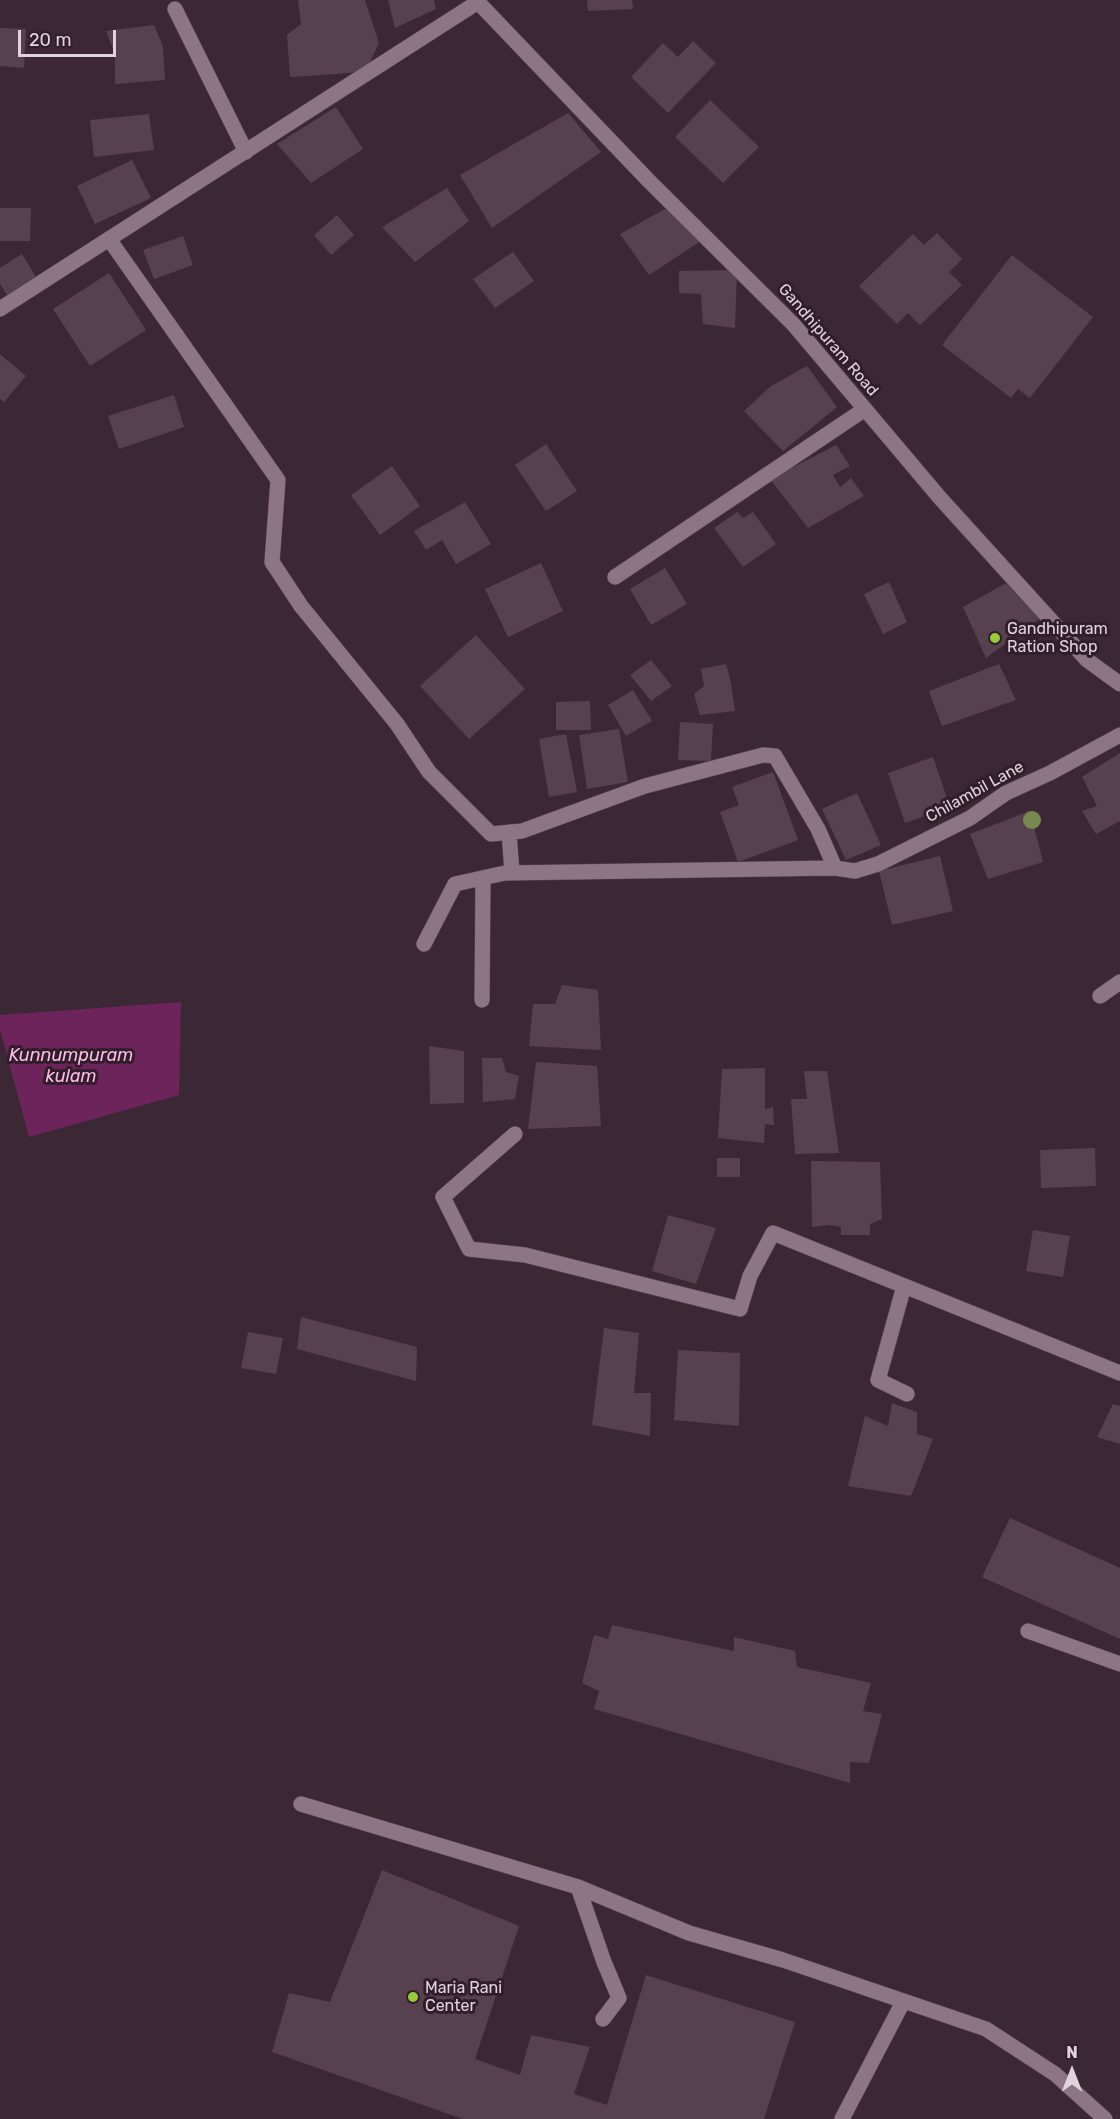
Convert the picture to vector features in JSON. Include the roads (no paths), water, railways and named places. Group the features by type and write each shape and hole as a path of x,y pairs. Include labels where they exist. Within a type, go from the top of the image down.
{"street":[{"path":"0,309 477,1"},
{"name":"Gandhipuram Road","path":"477,1 648,180 794,325 940,498 1087,660 1120,684"},
{"path":"175,9 246,152"},
{"path":"110,239 278,480 272,562 301,606 397,724 429,772 491,834 522,831 645,786 763,755 775,756 818,830 835,868"},
{"path":"615,577 865,409"},
{"name":"Chilambil Lane","path":"424,944 455,884 512,873 835,868 855,871 878,864 970,818 1006,793 1050,773 1120,735"},
{"path":"509,832 512,873"},
{"path":"482,1000 483,878"},
{"path":"1100,996 1120,982"},
{"path":"515,1134 443,1197 469,1249 525,1255 740,1309 750,1276 773,1233 1120,1372"},
{"path":"904,1286 878,1380 908,1394"},
{"path":"1028,1631 1120,1664"},
{"path":"301,1804 578,1887 689,1933 783,1960 986,2029 1055,2074 1105,2119"},
{"path":"578,1887 619,1998 603,2019"},
{"path":"842,2119 903,2002"}],"water":[{"name":"Kunnumpuram kulam","path":"181,1002 179,1095 29,1137 0,1029 0,1015"}],"place":[{"name":"Gandhipuram Ration Shop","path":"995,638"},
{"name":"Maria Rani Center","path":"413,1997"}]}
